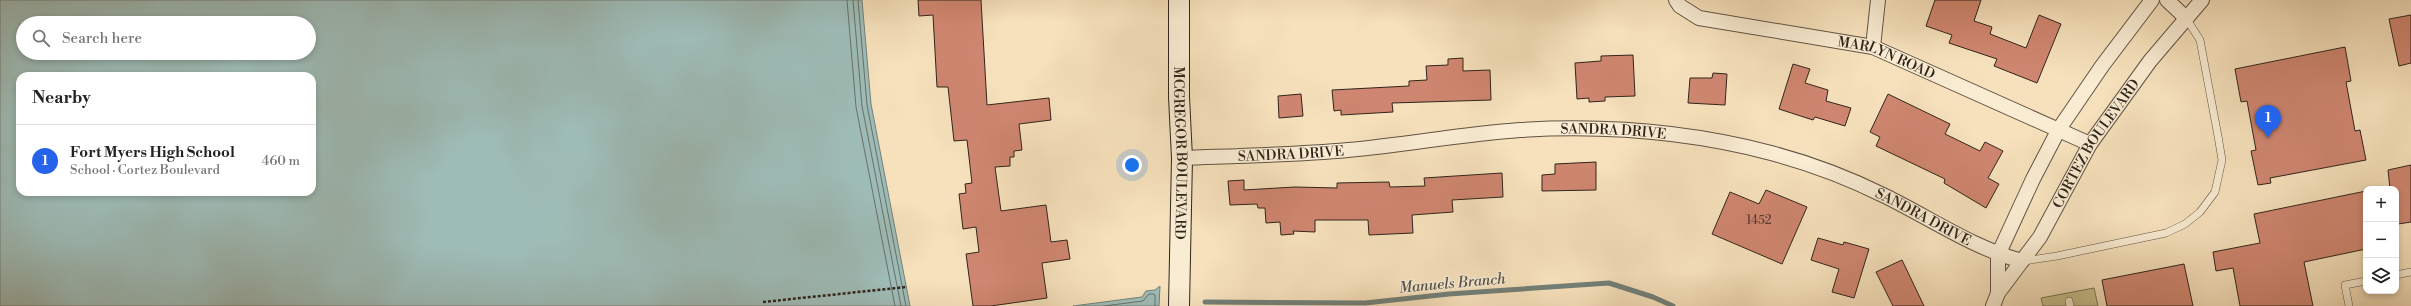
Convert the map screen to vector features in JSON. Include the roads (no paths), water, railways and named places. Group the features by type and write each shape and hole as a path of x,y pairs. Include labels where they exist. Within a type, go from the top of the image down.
{"main road":[{"name":"MCGREGOR BOULEVARD","path":"1179,0 1179,98 1182,158 1179,306"}],"street":[{"name":"MARLYN ROAD","path":"1676,0 1680,6 1699,18 1873,47 2090,144"},
{"path":"1873,47 1878,0"},
{"name":"CORTEZ BOULEVARD","path":"1995,300 1998,255 2033,179 2059,129 2152,0"},
{"path":"2167,0 2186,18"},
{"name":"CORTEZ BOULEVARD","path":"1995,300 2040,237 2090,144 2150,61 2202,0"},
{"name":"SANDRA DRIVE","path":"1182,158 1346,150 1522,130 1590,129 1680,136 1726,143 1771,153 1835,175 1883,194 1998,255 2022,261"}],"lane":[{"path":"2022,261 2056,256 2166,233 2185,224 2200,212 2215,192 2222,160 2200,40 2186,18"},
{"path":"2399,274 2411,272"},
{"path":"2349,306 2345,285 2363,282"}],"water":[{"path":"0,0 862,0 871,104 910,306 0,306"},
{"path":"1160,286 1159,306 1073,306 1142,297 1146,291 1155,290"}],"waterway":[{"name":"Manuels Branch","path":"1205,302 1365,303 1449,294 1609,283 1653,297 1673,306"}],"place":[{"name":"Fort Myers High School","path":"2268,138"}]}
